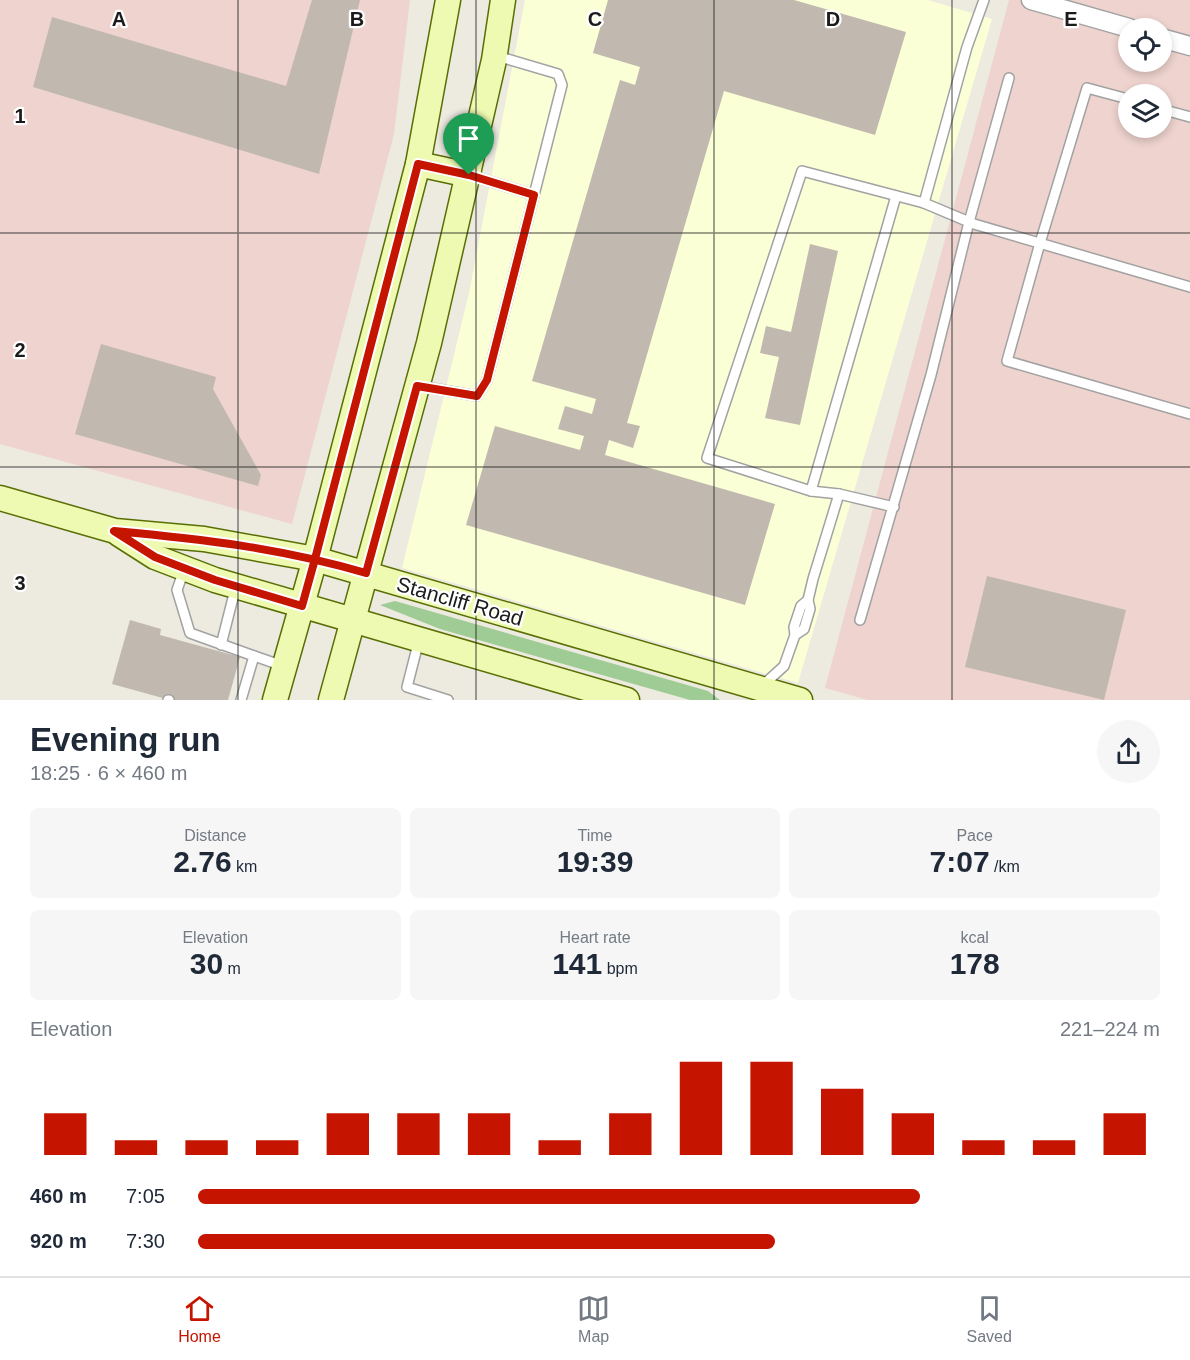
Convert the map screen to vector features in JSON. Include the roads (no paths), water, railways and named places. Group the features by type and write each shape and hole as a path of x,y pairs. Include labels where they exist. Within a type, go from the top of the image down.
{"main road":[{"path":"275,700 315,559 418,164 448,0"},
{"path":"331,700 417,386 469,175 495,55 503,0"},
{"path":"418,164 469,175"},
{"name":"Stancliff Road","path":"0,498 114,531 204,539 315,559 758,694 800,700"},
{"name":"Stancliff Road","path":"114,531 155,557 236,586 627,700"}],"street":[{"path":"1031,0 1118,25"},
{"path":"1172,41 1190,46"}],"lane":[{"path":"924,203 967,47 984,0"},
{"path":"417,386 477,396 487,380 562,85 558,74 495,55"},
{"path":"860,620 932,375 969,222 1009,78"},
{"path":"1118,96 1087,88 1007,361 1190,414"},
{"path":"1172,112 1190,117"},
{"path":"894,507 812,490 707,458 802,171 924,203 969,222 1190,287"},
{"path":"469,175 534,195"},
{"path":"812,490 896,196"},
{"path":"758,694 784,666 795,634 794,627 801,606 808,600 839,494"},
{"path":"184,568 177,590 190,633 186,642"},
{"path":"221,645 236,586"},
{"path":"190,633 285,666"},
{"path":"419,640 407,687 448,700"},
{"path":"231,690 242,696 254,656"}]}
